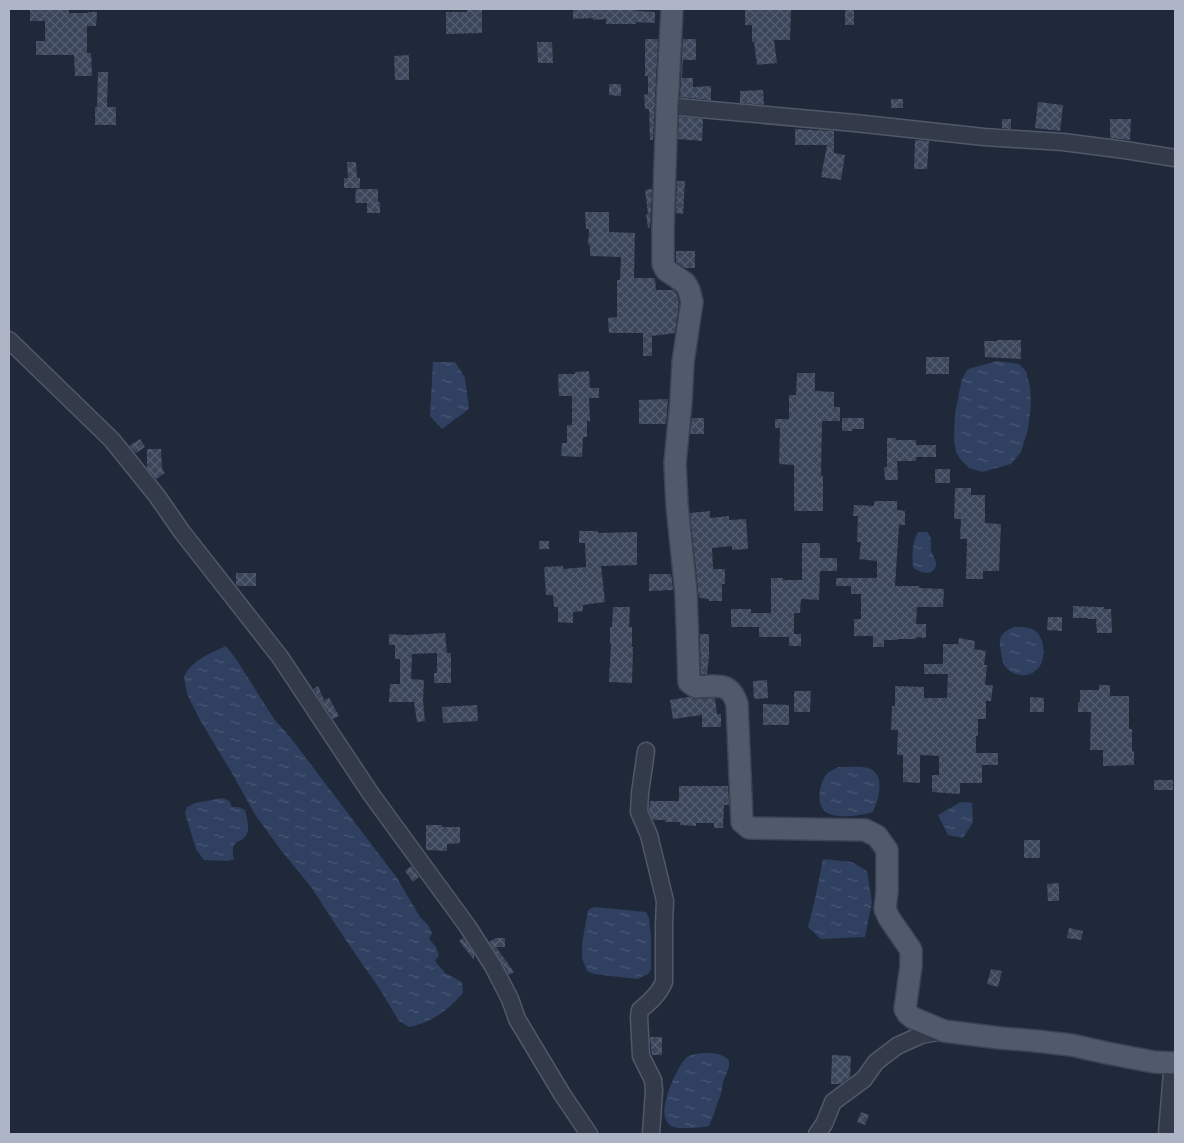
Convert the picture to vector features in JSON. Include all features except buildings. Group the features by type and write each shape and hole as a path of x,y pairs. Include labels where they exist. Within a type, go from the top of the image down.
{"main road":[{"path":"672,9 663,264 666,270 685,282 692,302 683,362 675,464 677,506 686,593 689,682 696,687 722,686 735,695 738,704 742,822 749,828 865,830 877,836 887,850 885,909 888,918 911,950 911,966 905,1009 913,1018 944,1031 1071,1045 1154,1062 1175,1063"}],"street":[{"path":"668,106 984,137 1063,142 1175,158"},
{"path":"9,340 112,440 280,657 371,794 468,927 493,966 510,999 517,1018 562,1094 590,1134"},
{"path":"646,751 639,812 649,835 665,901 664,982 661,989 640,1010 639,1017 642,1056 653,1080 651,1134"},
{"path":"817,1134 824,1124 833,1102 864,1079 876,1062 897,1046 921,1035 944,1031"},
{"path":"1167,1134 1172,1072 1175,1063"}],"water":[{"path":"997,361 1019,364 1026,371 1030,387 1031,405 1028,429 1021,452 1011,464 982,472 969,468 956,452 954,440 955,414 962,379 968,369"},
{"path":"433,362 455,362 465,378 469,409 442,429 430,416"},
{"path":"918,532 927,532 929,534 931,550 936,563 935,569 926,573 913,567 914,545"},
{"path":"1014,627 1034,630 1041,638 1043,659 1037,669 1028,675 1011,672 1003,663 1000,639 1006,631"},
{"path":"226,646 274,719 290,737 397,878 420,917 428,925 432,933 429,939 436,947 439,955 435,961 445,973 462,982 463,993 432,1019 409,1027 399,1021 311,887 256,816 200,720 187,694 184,676 197,661"},
{"path":"839,767 865,767 874,771 879,781 879,794 873,812 836,816 823,809 820,800 822,784 827,774"},
{"path":"222,798 229,801 232,807 245,810 248,830 246,835 235,844 234,859 227,861 204,860 196,849 185,813 187,807 195,803"},
{"path":"961,802 972,803 973,822 963,838 948,835 938,815"},
{"path":"823,859 852,862 867,871 872,902 865,937 821,939 808,927"},
{"path":"594,907 646,912 649,918 651,937 651,969 648,974 637,979 594,974 587,971 582,958 582,944 588,910"},
{"path":"703,1053 714,1053 729,1060 729,1067 714,1114 709,1126 692,1128 674,1127 668,1123 665,1115 665,1105 671,1084 687,1057"}]}
